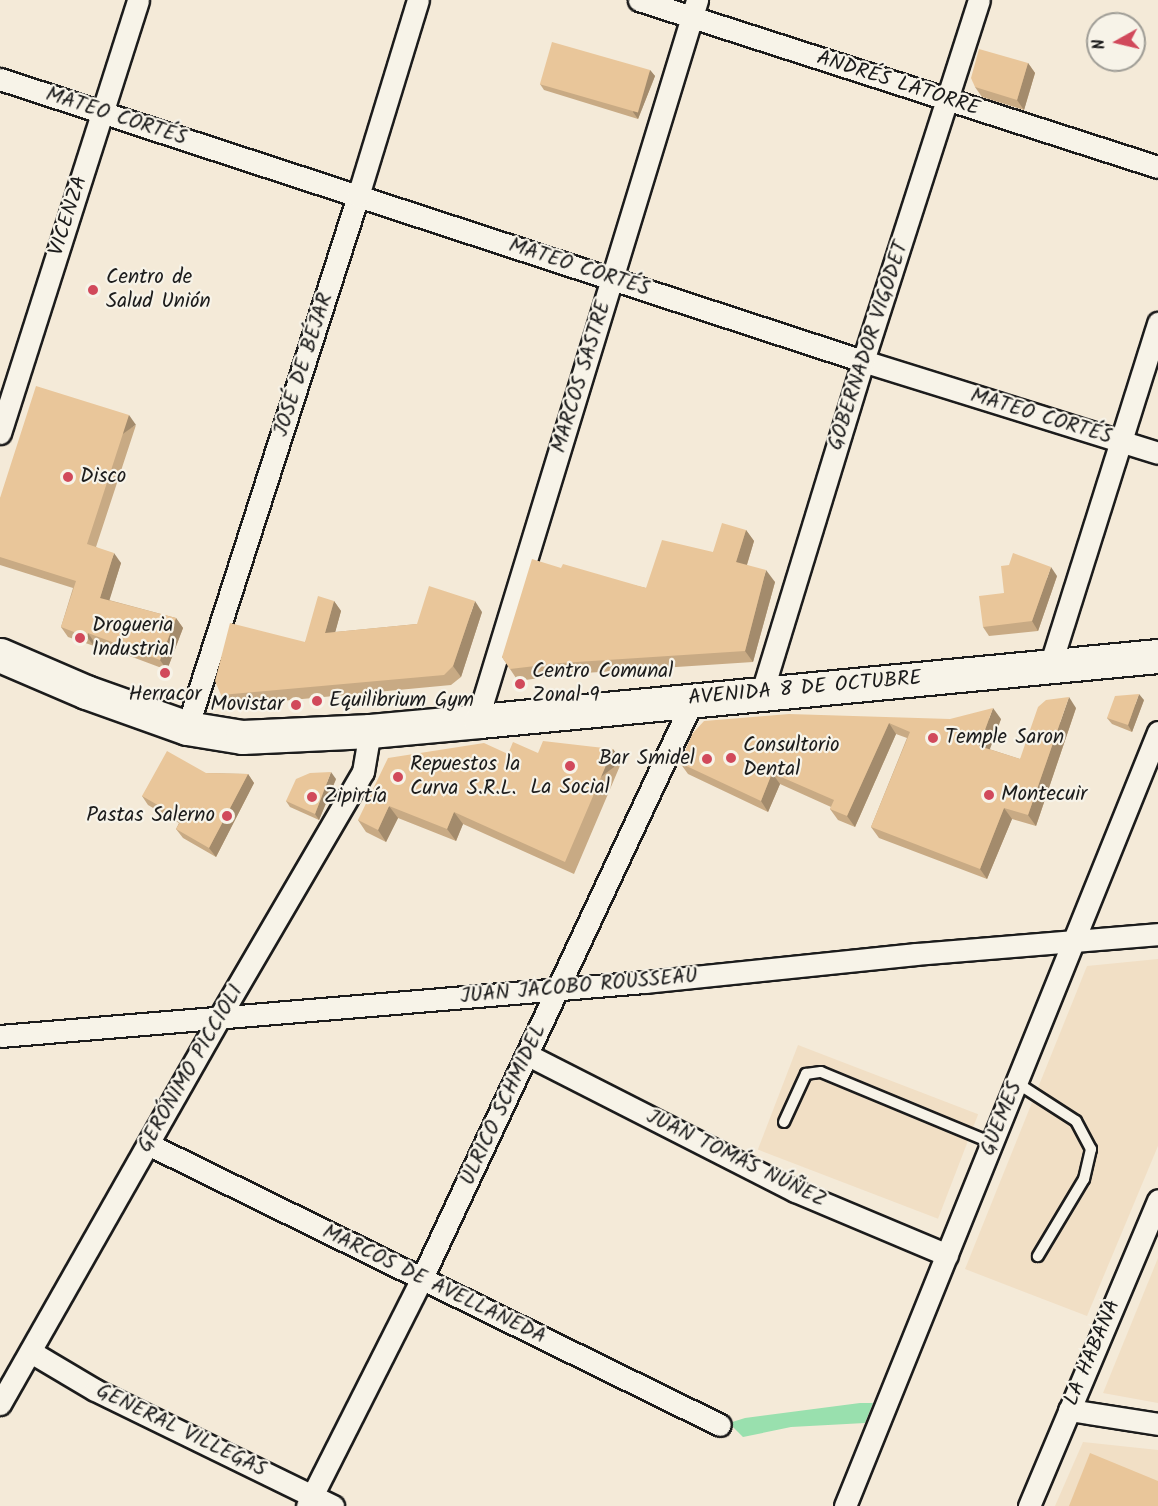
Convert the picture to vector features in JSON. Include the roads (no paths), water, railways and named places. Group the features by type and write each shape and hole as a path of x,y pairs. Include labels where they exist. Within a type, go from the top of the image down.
{"main road":[{"name":"AVENIDA 8 DE OCTUBRE","path":"0,655 86,692 187,728 242,737 370,731 1158,656"}],"street":[{"name":"VICENZA","path":"0,433 138,0"},
{"name":"JOSÉ DE BÉJAR","path":"187,728 358,196 418,0"},
{"name":"ANDRÉS LATORRE","path":"639,0 694,8 948,100 1158,167"},
{"name":"GOBERNADOR VIGODET","path":"762,692 863,361 979,0"},
{"name":"MARCOS SASTRE","path":"480,721 483,701 694,8"},
{"name":"MATEO CORTÉS","path":"0,79 863,361 1158,453"},
{"path":"1050,666 1158,324"},
{"name":"ULRICO SCHMIDEL","path":"309,1501 421,1280 693,700"},
{"name":"GERÓNIMO PICCIOLI","path":"0,1404 219,1018 363,772 370,731"},
{"name":"GUEMES","path":"845,1506 1158,732"},
{"name":"JUAN JACOBO ROUSSEAU","path":"0,1036 557,989 916,954 1158,934"},
{"name":"JUAN TOMÁS NÚÑEZ","path":"528,1055 795,1191 947,1255"},
{"name":"MARCOS DE AVELLANEDA","path":"148,1144 720,1425"},
{"name":"LA HABANA","path":"1029,1506 1158,1200"},
{"name":"GENERAL VILLEGAS","path":"31,1352 96,1390 309,1501 333,1506"},
{"path":"1069,1410 1158,1424"}],"lane":[{"path":"784,1122 806,1074 821,1072 992,1143"},
{"path":"1017,1083 1076,1121 1091,1149 1084,1179 1038,1256"}],"place":[{"name":"Centro de Salud Unión","path":"93,290"},
{"name":"Disco","path":"68,477"},
{"name":"Drogueria Industrial","path":"80,638"},
{"name":"Herracor","path":"165,673"},
{"name":"Centro Comunal Zonal 9","path":"520,684"},
{"name":"Equilibrium Gym","path":"317,701"},
{"name":"Movistar","path":"296,705"},
{"name":"Temple Saron","path":"933,738"},
{"name":"Consultorio Dental","path":"731,758"},
{"name":"Bar Smidel","path":"707,759"},
{"name":"La Social","path":"570,766"},
{"name":"Repuestos la Curva S.R.L.","path":"398,777"},
{"name":"Montecuir","path":"989,795"},
{"name":"Zipirtía","path":"312,797"},
{"name":"Pastas Salerno","path":"227,816"}]}
